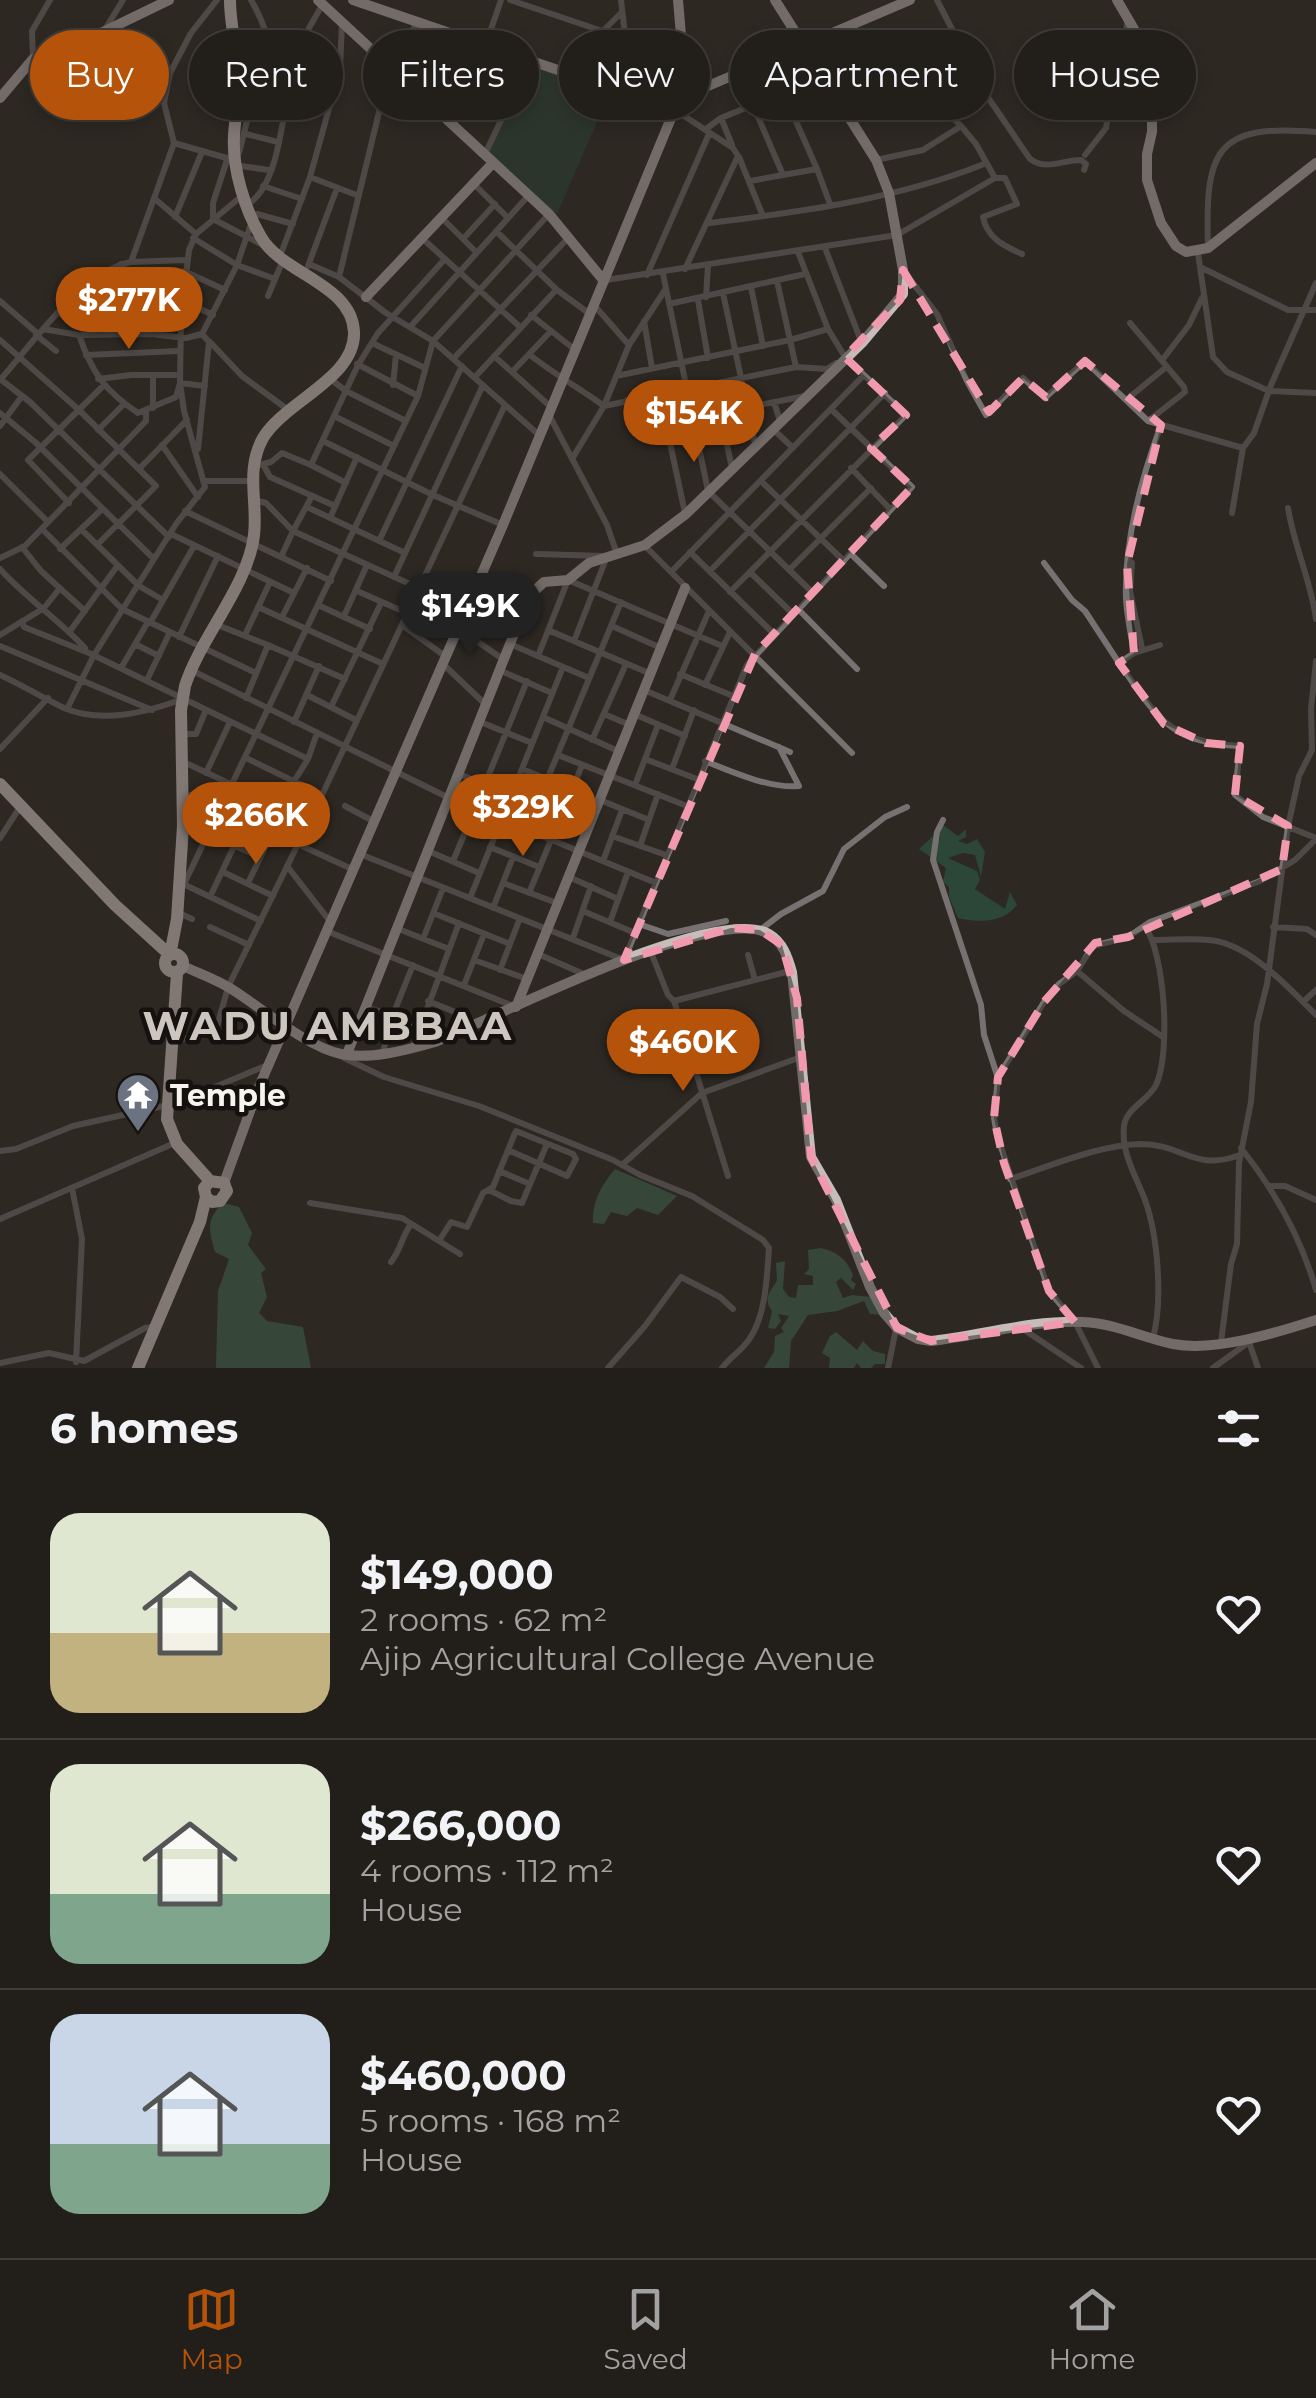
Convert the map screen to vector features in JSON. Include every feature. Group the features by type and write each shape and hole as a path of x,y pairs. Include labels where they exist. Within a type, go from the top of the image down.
{"highway":[{"path":"226,1 232,30"},
{"path":"242,120 235,159 264,232 278,254 340,301 354,335 352,362 288,410 264,437 252,481 255,546"},
{"path":"174,963 186,916 181,883 188,676 220,626 255,546 261,466 267,443 275,431 352,362 360,336 356,314 345,298 308,267 278,254"},
{"path":"212,1189 170,1146 164,1131 176,932 190,795 185,700 205,649 245,571"},
{"path":"0,784 18,809"},
{"path":"0,795 174,963"},
{"path":"164,1104 172,1136 212,1189"},
{"path":"142,1368 212,1189"}],"main road":[{"path":"107,30 170,0"},
{"path":"353,0 448,30"},
{"path":"370,0 418,21"},
{"path":"678,0 681,30"},
{"path":"775,0 795,30"},
{"path":"837,30 910,0"},
{"path":"1118,0 1152,60 1148,180 1161,223 1176,246 1198,251 1316,163"},
{"path":"322,1 363,41"},
{"path":"0,98 30,63"},
{"path":"447,120 548,214 604,280"},
{"path":"212,1189 238,1141 288,1026 671,120"},
{"path":"343,1054 366,1007 529,596 544,582 568,580 589,563 644,545 686,514 862,343 900,300 904,270 889,193 876,160 852,120"},
{"path":"366,297 474,184 488,159"},
{"path":"516,1007 685,588"},
{"path":"174,963 228,987 305,1038 343,1054 382,1052 412,1048 458,1033 650,950 717,931 760,930 782,945 792,970 811,1157 848,1226 876,1301 896,1328 931,1341 1018,1326 1089,1322 1178,1345 1248,1340 1316,1320"}],"street":[{"path":"33,30 50,0"},
{"path":"104,30 123,0"},
{"path":"251,0 267,30"},
{"path":"491,30 501,0"},
{"path":"510,0 596,30"},
{"path":"621,0 625,30"},
{"path":"936,0 952,30"},
{"path":"131,262 174,143 164,104 165,89 192,33 226,1"},
{"path":"309,30 322,1"},
{"path":"604,30 622,12"},
{"path":"1086,155 1106,128 1108,116 1087,96 1125,60 1128,20"},
{"path":"412,30 418,21"},
{"path":"268,296 275,280 278,254 310,176 340,69 342,22"},
{"path":"994,106 1034,162 1049,166 1081,160 1086,164 1084,170"},
{"path":"646,276 707,132 730,114"},
{"path":"721,118 763,216"},
{"path":"213,219 213,203 246,134 246,120"},
{"path":"202,334 237,265 251,207 270,170 283,120"},
{"path":"339,277 377,120"},
{"path":"488,159 504,120"},
{"path":"692,120 733,148"},
{"path":"760,120 783,174"},
{"path":"797,120 830,204"},
{"path":"955,120 976,144 995,178"},
{"path":"876,160 923,150 961,126"},
{"path":"1316,132 1259,132 1219,151 1198,251 1212,356 1227,372 1270,392 1316,393"},
{"path":"246,134 278,142"},
{"path":"174,143 270,170"},
{"path":"175,217 202,152"},
{"path":"684,270 738,156"},
{"path":"709,223 889,193 947,179 984,164"},
{"path":"750,182 817,168"},
{"path":"310,176 359,196"},
{"path":"604,280 663,274 897,235 995,178 1004,178 1017,204 983,217 983,222 991,236 1022,254"},
{"path":"474,184 508,218"},
{"path":"264,186 302,199"},
{"path":"337,188 308,267 339,277 433,341 540,436"},
{"path":"411,326 528,196"},
{"path":"154,198 195,236 237,265 275,280"},
{"path":"463,239 495,204"},
{"path":"67,709 92,654 205,481 180,379 184,271 195,236 213,219 251,207 293,224"},
{"path":"262,920 181,883 210,834 418,396 433,341 548,214"},
{"path":"213,219 278,254"},
{"path":"443,219 476,252"},
{"path":"496,231 557,290 592,310 630,345"},
{"path":"454,358 570,237"},
{"path":"423,239 520,328"},
{"path":"825,248 862,343"},
{"path":"730,592 906,414 845,357 828,329 798,252"},
{"path":"186,260 131,262 110,267 38,332 0,379 59,428 170,535 294,593"},
{"path":"311,465 336,417 352,362 444,260"},
{"path":"121,264 151,334"},
{"path":"708,266 702,298 708,358"},
{"path":"1200,266 1288,310 1316,310"},
{"path":"904,270 937,314 986,415 1023,378 1045,398 1085,361 1148,421 1243,448"},
{"path":"184,271 225,290"},
{"path":"663,274 708,491 813,593"},
{"path":"669,304 805,274"},
{"path":"777,281 796,368"},
{"path":"1232,514 1243,448 1254,433 1316,282"},
{"path":"85,286 90,291 132,293"},
{"path":"751,287 763,346"},
{"path":"572,460 604,406 630,345 666,289"},
{"path":"475,376 557,290"},
{"path":"1162,359 1197,312 1203,292"},
{"path":"723,293 756,446"},
{"path":"182,300 212,315"},
{"path":"0,301 56,351"},
{"path":"60,314 142,314"},
{"path":"530,315 574,349"},
{"path":"644,320 652,368"},
{"path":"1130,323 1180,380 1185,392 1148,421"},
{"path":"616,376 828,329"},
{"path":"38,332 180,337 202,334"},
{"path":"512,372 551,332"},
{"path":"198,455 209,342 202,334"},
{"path":"202,334 242,376 288,410"},
{"path":"79,335 101,382 138,413 176,397 180,379"},
{"path":"0,340 156,486 98,544"},
{"path":"372,343 425,369"},
{"path":"86,355 179,351"},
{"path":"394,384 396,354"},
{"path":"530,355 604,406 796,368 827,369 845,357"},
{"path":"494,356 550,410 607,525 612,557 574,641"},
{"path":"352,362 418,396"},
{"path":"379,541 462,366"},
{"path":"1126,400 1166,368"},
{"path":"69,503 28,460 79,410 101,382 153,375 205,386"},
{"path":"0,558 22,547 42,529 146,421 153,375"},
{"path":"671,572 863,376"},
{"path":"333,381 406,421"},
{"path":"394,577 484,385"},
{"path":"710,571 885,393"},
{"path":"627,400 633,430 806,395"},
{"path":"0,426 22,396"},
{"path":"774,402 776,425 793,448"},
{"path":"98,430 124,404"},
{"path":"169,1041 215,1034 228,987 505,404"},
{"path":"360,854 624,960 722,721 755,654 912,487 832,410"},
{"path":"720,413 733,469"},
{"path":"4,416 154,559"},
{"path":"336,417 394,446"},
{"path":"139,469 187,420"},
{"path":"666,424 686,514"},
{"path":"1138,650 1126,604 1128,560 1138,501 1161,425"},
{"path":"323,441 503,525"},
{"path":"162,445 198,497"},
{"path":"335,506 270,478 261,466 282,453 346,482"},
{"path":"330,518 357,457"},
{"path":"851,468 890,509"},
{"path":"0,474 48,522"},
{"path":"205,481 252,481"},
{"path":"762,482 844,561"},
{"path":"789,570 871,488"},
{"path":"281,556 312,496"},
{"path":"258,501 266,503 294,531 464,608"},
{"path":"307,507 405,554"},
{"path":"60,549 102,508"},
{"path":"1288,508 1316,620"},
{"path":"186,510 330,581"},
{"path":"42,529 122,610 256,674"},
{"path":"81,529 139,586 164,600"},
{"path":"122,668 194,545"},
{"path":"644,545 852,753"},
{"path":"22,547 85,610"},
{"path":"690,552 774,634"},
{"path":"536,554 612,557"},
{"path":"851,554 884,586"},
{"path":"179,637 218,556"},
{"path":"998,1077 1044,1002 1077,971 1093,946 1128,937 1209,898 1260,882 1282,869 1316,838 1263,816 1234,795 1240,746 1206,743 1164,724 1084,611 1044,563"},
{"path":"70,631 118,564"},
{"path":"344,616 367,566"},
{"path":"282,617 306,568"},
{"path":"0,569 28,599 44,608 92,654"},
{"path":"750,573 858,669"},
{"path":"538,656 568,580 722,646"},
{"path":"245,635 270,582"},
{"path":"0,635 44,608 60,588"},
{"path":"357,591 407,613"},
{"path":"28,599 33,616"},
{"path":"548,780 622,602"},
{"path":"331,707 381,603"},
{"path":"258,606 383,664"},
{"path":"320,606 370,629"},
{"path":"670,700 709,611"},
{"path":"22,622 24,627 92,654 308,759"},
{"path":"220,626 345,679"},
{"path":"402,626 443,659 486,704"},
{"path":"612,626 662,648"},
{"path":"457,627 526,682 552,693"},
{"path":"548,630 651,674"},
{"path":"147,680 170,632"},
{"path":"705,685 730,632"},
{"path":"135,644 158,656"},
{"path":"246,698 268,644"},
{"path":"510,644 589,678"},
{"path":"1119,663 1138,650 1160,645"},
{"path":"0,646 153,710"},
{"path":"1221,1342 1231,1264 1238,1244 1240,1151 1251,1102 1257,1024 1269,968 1288,826 1299,776 1312,750 1310,709 1316,662"},
{"path":"592,740 626,664"},
{"path":"294,722 319,666"},
{"path":"470,898 563,667"},
{"path":"195,672 447,797 656,883"},
{"path":"680,674 733,696"},
{"path":"0,675 67,709 107,715 153,710 185,700"},
{"path":"486,784 526,682"},
{"path":"644,690 790,752"},
{"path":"307,695 356,720"},
{"path":"0,749 48,698"},
{"path":"187,734 196,734 206,710"},
{"path":"672,769 694,710"},
{"path":"604,714 658,725 685,736"},
{"path":"542,717 618,751"},
{"path":"206,773 230,722"},
{"path":"478,722 532,743"},
{"path":"635,785 658,725"},
{"path":"294,783 317,733"},
{"path":"706,760 743,775 784,786 800,786 779,747"},
{"path":"558,754 687,806"},
{"path":"246,758 322,795"},
{"path":"644,759 698,779"},
{"path":"188,764 309,821"},
{"path":"562,816 582,765"},
{"path":"522,769 572,790"},
{"path":"458,774 587,827"},
{"path":"640,846 658,794"},
{"path":"190,795 354,870"},
{"path":"599,800 649,820"},
{"path":"345,806 373,821"},
{"path":"453,862 475,808"},
{"path":"760,930 823,891 844,848 886,816 907,808"},
{"path":"0,838 18,809"},
{"path":"603,861 622,810"},
{"path":"943,820 933,860 981,1006 984,1035 998,1077 994,1118 1010,1179 1049,1291 1075,1322 1098,1368"},
{"path":"187,825 260,857"},
{"path":"248,884 272,833"},
{"path":"612,836 666,855"},
{"path":"529,893 551,840"},
{"path":"210,896 234,846"},
{"path":"490,847 539,867"},
{"path":"426,850 479,873"},
{"path":"493,908 513,857"},
{"path":"287,866 330,928 516,1007"},
{"path":"222,872 272,896"},
{"path":"610,922 628,872"},
{"path":"568,877 618,898"},
{"path":"502,883 557,903"},
{"path":"573,938 591,886"},
{"path":"423,939 443,888"},
{"path":"583,911 636,933"},
{"path":"433,913 510,944"},
{"path":"500,970 520,918"},
{"path":"639,924 668,934 726,921"},
{"path":"412,1048 459,923"},
{"path":"1145,926 1154,940 1164,1038 1158,1080 1152,1092 1126,1116 1124,1146 1150,1220 1159,1314 1152,1339"},
{"path":"1272,927 1307,929 1316,935"},
{"path":"210,928 249,945"},
{"path":"396,928 449,949"},
{"path":"464,984 484,934"},
{"path":"1154,940 1212,940 1269,968 1316,1014"},
{"path":"650,950 674,1001 728,1176"},
{"path":"537,953 588,977"},
{"path":"748,954 756,980"},
{"path":"474,960 526,979"},
{"path":"382,1052 412,964"},
{"path":"674,1001 792,970"},
{"path":"1077,971 1124,1011 1164,1038"},
{"path":"1303,1002 1316,990"},
{"path":"428,1001 455,1012 458,1033"},
{"path":"366,1007 420,1026"},
{"path":"343,1054 353,1064 384,1078 479,1106 622,1165 701,1201 760,1238 769,1248 755,1330 722,1368"},
{"path":"622,1165 702,1093 803,1056"},
{"path":"0,1152 73,1126 177,1103 271,1063"},
{"path":"490,1190 508,1150 517,1131 575,1156 568,1175 508,1150"},
{"path":"439,1241 451,1222 467,1227 484,1191 520,1204 547,1144"},
{"path":"1010,1179 1124,1146 1154,1145 1212,1164 1240,1151"},
{"path":"0,1220 170,1146"},
{"path":"1240,1151 1270,1186 1308,1262 1316,1290"},
{"path":"499,1171 530,1184"},
{"path":"1270,1186 1285,1186 1316,1200"},
{"path":"72,1188 82,1239 76,1362"},
{"path":"310,1203 396,1216 460,1254"},
{"path":"391,1262 411,1224"},
{"path":"608,1368 645,1326 680,1276 720,1297 733,1309"},
{"path":"1018,1326 1081,1368"},
{"path":"0,1363 49,1353 76,1362 145,1328 159,1327"},
{"path":"888,1368 896,1328"},
{"path":"1213,1368 1248,1340 1258,1368"}],"highlighted area":[{"path":"903,270 989,412 1023,378 1046,397 1085,361 1161,425 1127,564 1134,653 1119,663 1164,724 1206,743 1240,746 1235,795 1288,826 1282,869 1128,937 1095,943 1044,1002 998,1077 994,1118 1004,1163 1049,1291 1075,1322 931,1341 897,1328 811,1157 797,998 782,945 760,930 731,928 624,960 755,654 912,487 871,448 906,415 845,357 900,300"}],"green space":[{"path":"539,68 559,76 559,120 598,120 557,214 488,153 504,120 539,120"},
{"path":"942,824 958,836 966,829 966,837 958,841 967,844 977,839 985,852 981,877 975,855 963,853 948,858 977,871 980,880 975,889 1005,909 1010,892 1017,905 1011,911 990,920 958,918 949,887 943,882 946,868 919,849 932,837 939,841"},
{"path":"615,1169 677,1196 658,1215 637,1208 627,1216 611,1212 604,1224 593,1223 598,1194"},
{"path":"224,1203 239,1207 252,1233 248,1245 266,1269 261,1273 267,1297 259,1313 267,1321 303,1327 311,1368 216,1368 218,1291 229,1259 215,1252 210,1225"},
{"path":"821,1248 841,1257 851,1269 851,1280 856,1284 853,1290 841,1278 836,1282 843,1298 871,1297 882,1315 870,1314 864,1301 837,1311 808,1315 791,1341 789,1368 764,1368 774,1352 775,1336 784,1332 781,1328 789,1316 778,1314 781,1321 775,1329 768,1328 772,1311 768,1298 777,1280 776,1263 785,1261 783,1289 789,1297 796,1298 798,1285 813,1285 813,1276 804,1274 809,1269 808,1250"},
{"path":"836,1332 857,1350 863,1341 873,1351 885,1354 885,1364 829,1368 830,1358 822,1353"}],"place":[{"name":"Temple","path":"138,1133"}],"district":[{"name":"WADU AMBBAA","path":"328,1025"}]}
